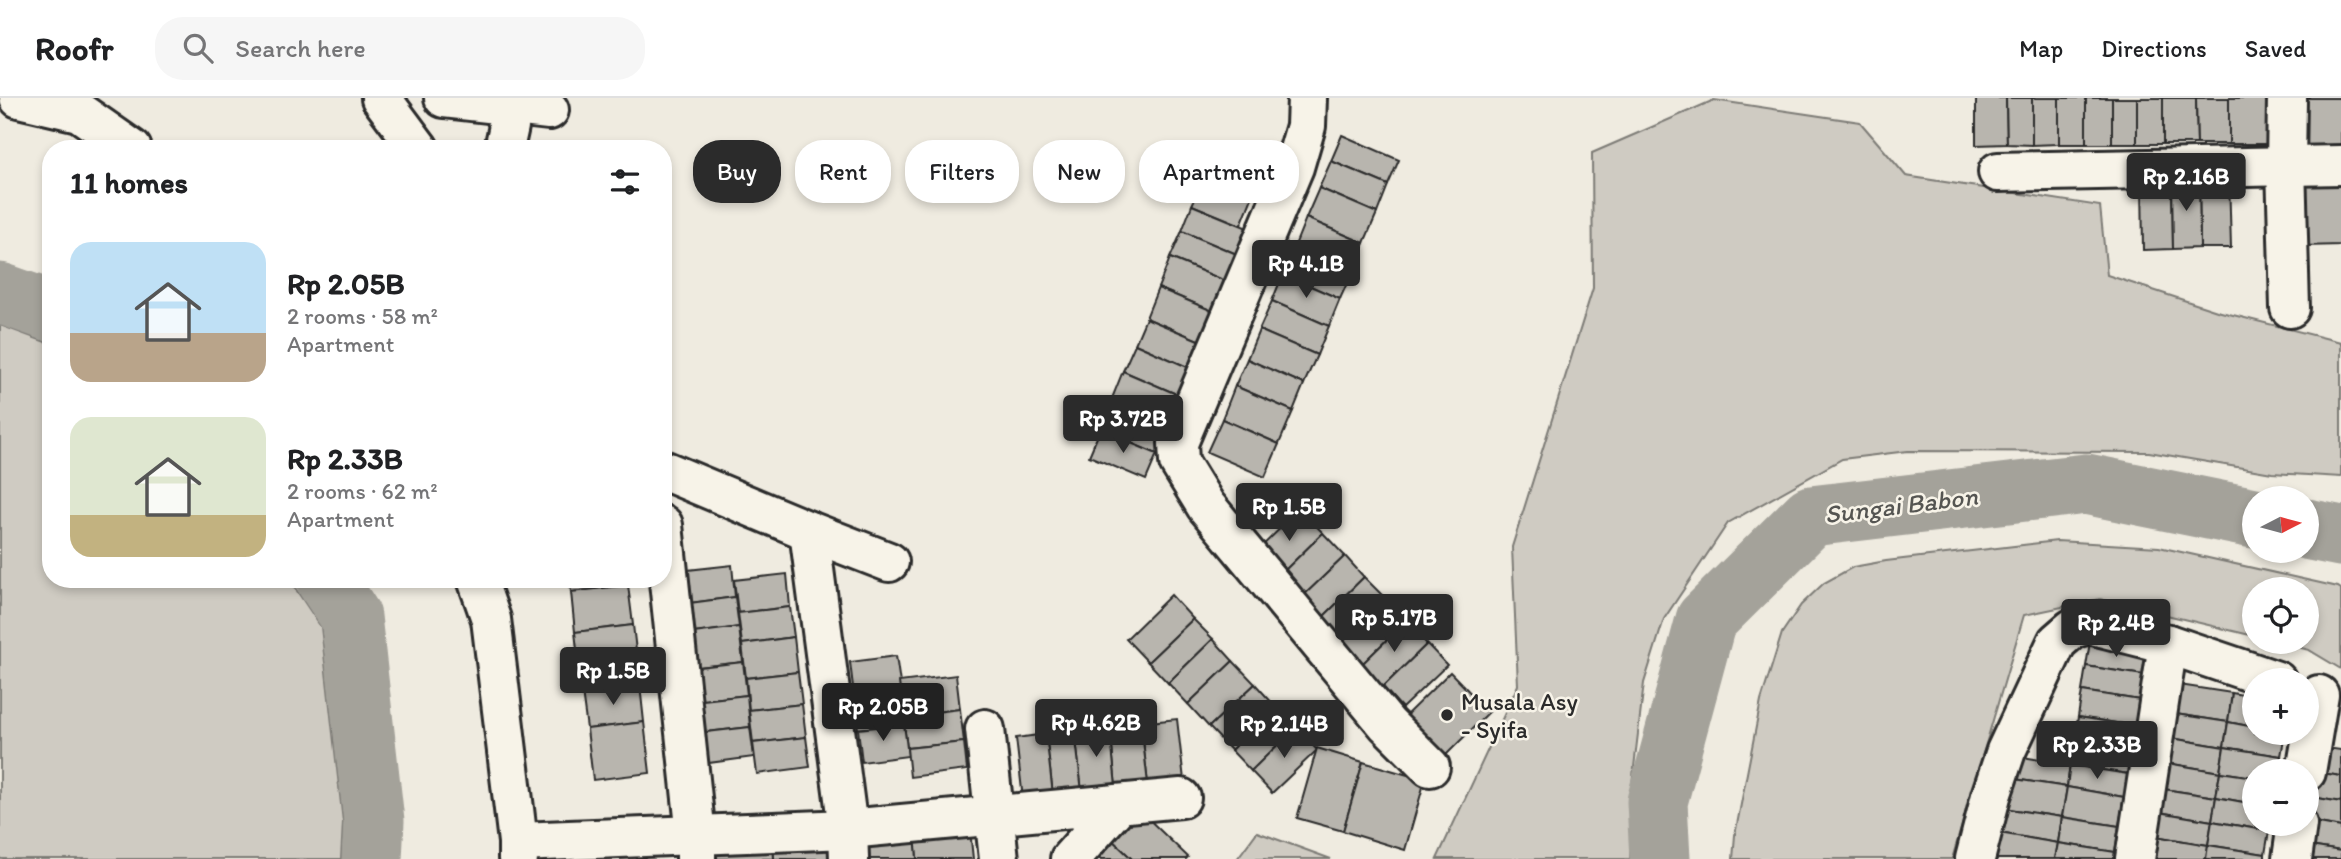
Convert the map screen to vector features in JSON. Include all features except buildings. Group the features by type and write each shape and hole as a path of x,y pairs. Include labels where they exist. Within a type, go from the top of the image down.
{"street":[{"path":"381,98 412,140"},
{"path":"444,98 549,110"},
{"path":"2287,98 2290,308"},
{"path":"37,100 79,112 119,140"},
{"path":"1299,101 1306,126 1294,167 1178,443 1179,462 1206,506 1387,724 1430,766"},
{"path":"503,105 509,126 506,140"},
{"path":"1998,172 2341,165"},
{"path":"672,474 889,562"},
{"path":"809,531 849,844"},
{"path":"480,588 492,619 518,850 849,844 994,815 1181,798"},
{"path":"669,588 696,848"},
{"path":"1975,859 2006,751 2057,642 2072,629 2089,624 2168,644 2242,669"},
{"path":"2135,859 2168,644"},
{"path":"2309,759 2322,698"},
{"path":"985,729 999,859"},
{"path":"1070,859 1119,804"},
{"path":"2291,859 2295,836"}],"shaded area":[{"path":"1714,100 1860,122 1906,176 2100,206 2107,275 2217,311 2341,342 2341,477 2272,473 2149,452 1908,451 1842,459 1728,523 1664,619 1644,683 1632,784 1630,859 1437,859 1518,685 1512,547 1593,288 1592,153"},
{"path":"0,325 42,341 42,588 295,588 321,627 343,822 341,859 0,859"},
{"path":"2057,541 2159,547 2293,577 2242,577 2242,633 2100,599 2024,615 1952,859 1733,859 1735,835 1761,701 1782,633 1801,605 1824,583 1853,567"},
{"path":"2319,583 2341,589 2341,669 2316,654 2319,654"},
{"path":"1257,832 1331,859 1237,859"}],"waterway":[{"path":"0,293 42,308"},
{"name":"Sungai Babon","path":"1660,859 1657,802 1706,620 1811,516 2086,484 2242,516"},
{"name":"Sungai Babon","path":"2319,532 2341,536"},
{"path":"332,588 351,617 374,821 372,859"}],"place":[{"name":"Musala Asy - Syifa","path":"1447,715"}]}
